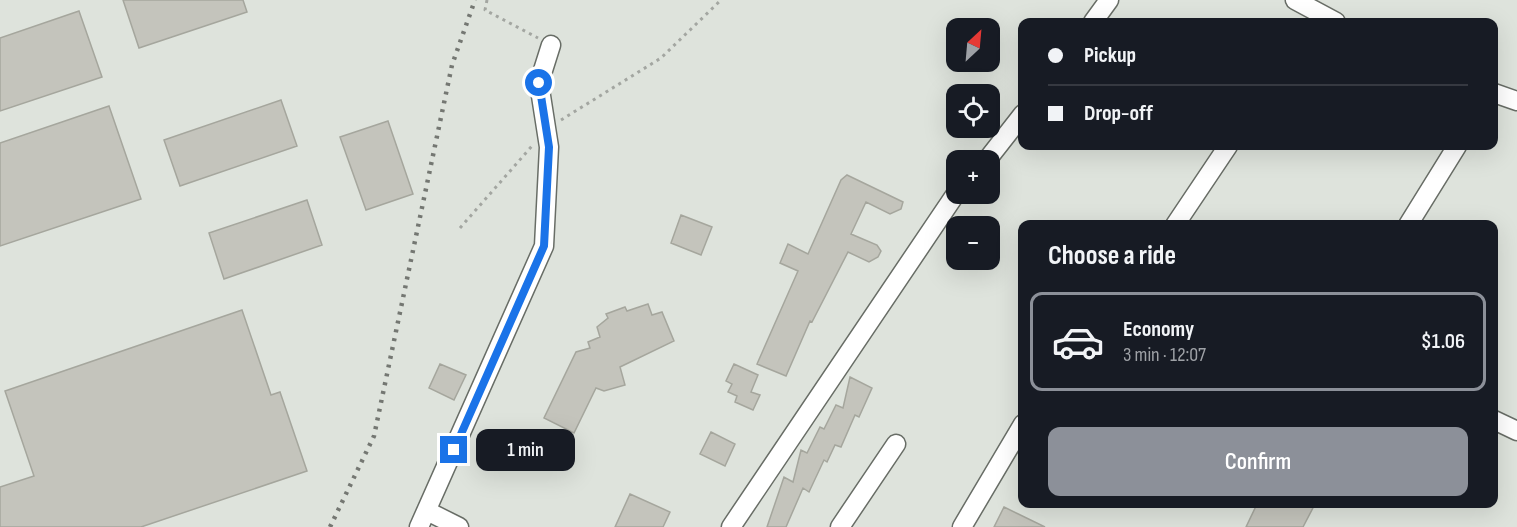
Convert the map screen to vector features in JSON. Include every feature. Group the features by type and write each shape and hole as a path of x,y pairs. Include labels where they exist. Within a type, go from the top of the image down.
{"street":[{"path":"1096,18 1109,0"},
{"path":"1295,0 1329,18"},
{"path":"459,527 423,519 544,246 549,147 539,83 551,45"},
{"path":"1498,94 1517,101"},
{"path":"995,150 1018,120"},
{"path":"1178,220 1225,150"},
{"path":"1411,220 1455,150"},
{"path":"731,527 949,204"},
{"path":"1498,422 1517,431"},
{"path":"962,527 1018,432"},
{"path":"840,527 896,444"}],"path":[{"path":"487,0 485,10 551,45"},
{"path":"460,228 546,129 661,58 721,0"}],"building":[{"path":"123,0 243,0 247,12 139,48"},
{"path":"79,11 102,77 0,111 0,38"},
{"path":"281,100 297,146 180,186 164,140"},
{"path":"109,106 141,199 0,246 0,143"},
{"path":"388,121 413,194 366,210 340,137"},
{"path":"847,175 903,202 901,209 890,214 866,202 851,234 877,245 881,251 878,257 869,262 848,252 812,322 810,321 786,376 757,364 798,271 780,263 788,244 808,254 841,180"},
{"path":"307,200 322,245 224,279 209,233"},
{"path":"681,215 712,227 701,255 671,243"},
{"path":"648,304 652,315 662,312 674,341 620,367 625,385 604,391 596,388 574,433 544,418 576,352 590,348 588,342 600,337 597,327 608,318 606,314 625,307 627,311"},
{"path":"242,310 271,395 280,392 307,471 141,527 0,527 0,487 34,476 5,391"},
{"path":"440,364 466,375 454,400 429,388"},
{"path":"734,364 758,375 751,392 760,395 753,410 735,402 737,396 728,392 732,384 726,381"},
{"path":"850,377 872,388 859,417 855,415 841,447 835,445 827,462 824,460 809,492 803,488 786,527 767,527 784,477 793,482 801,450 807,453 820,427 824,429 836,405 843,408"},
{"path":"711,432 735,444 725,466 700,454"},
{"path":"630,494 670,512 663,527 615,527"},
{"path":"1004,507 1045,527 994,527"},
{"path":"1255,508 1313,508 1303,527 1246,527"}],"railway":[{"path":"330,527 374,436 452,65 475,0"}],"route":[{"path":"454,450 544,246 549,147 539,83"}]}
